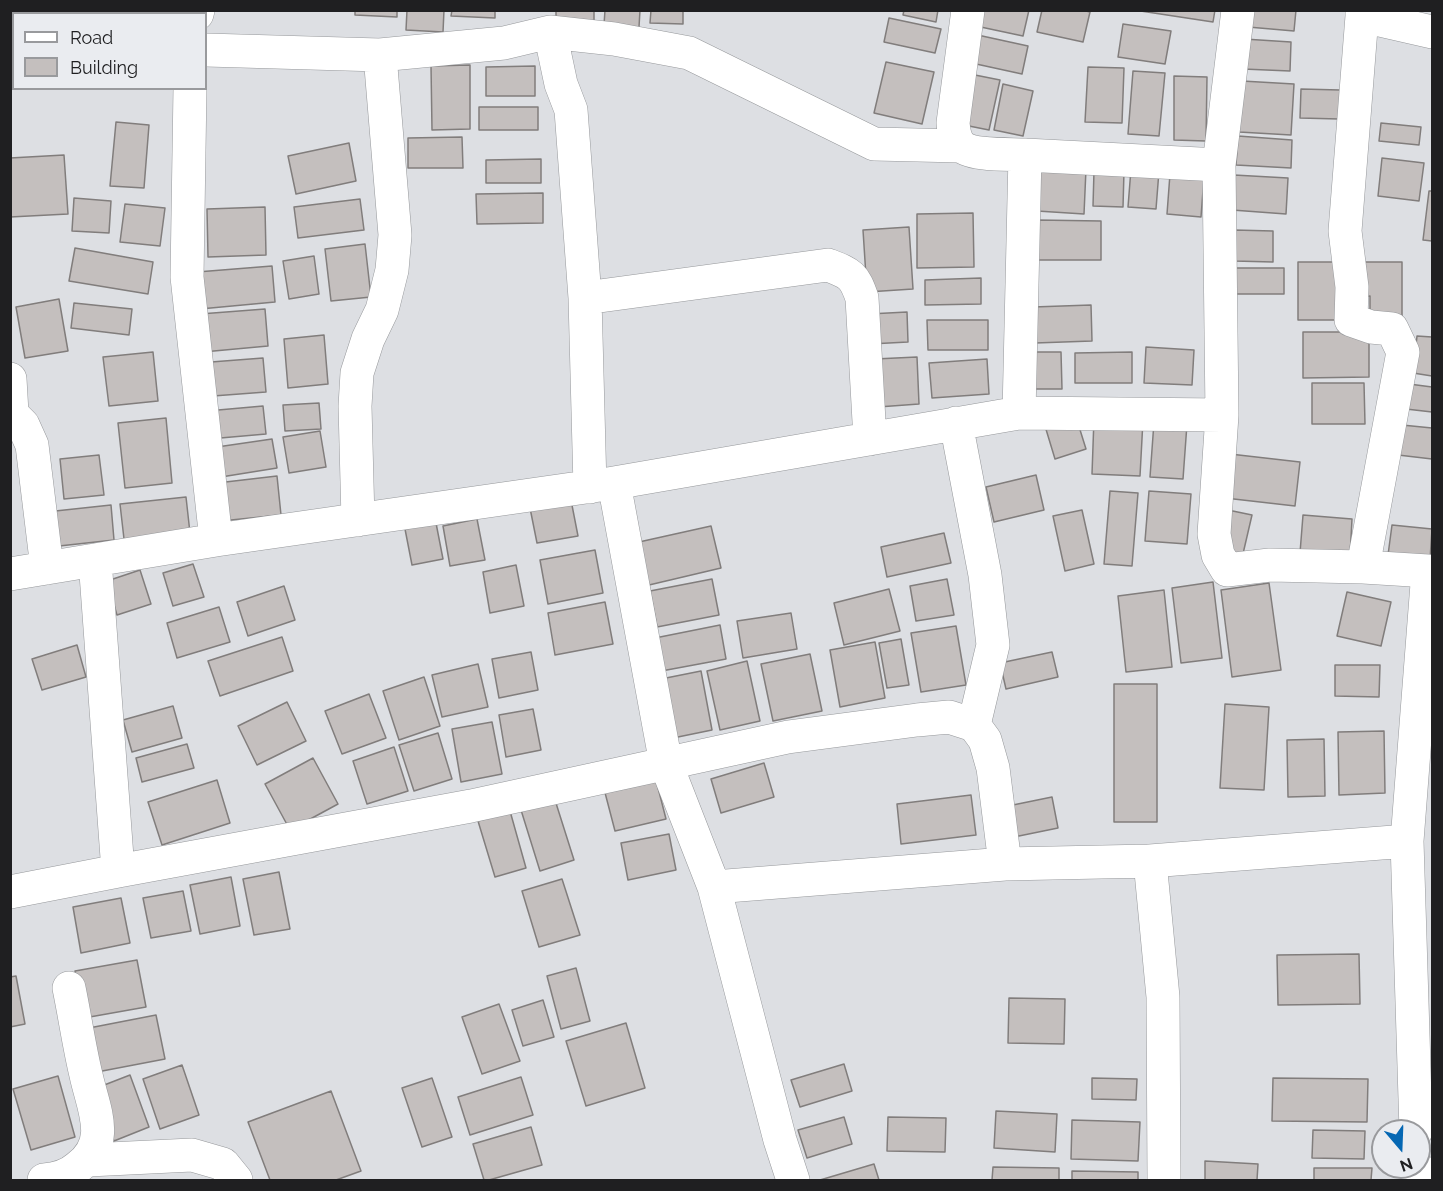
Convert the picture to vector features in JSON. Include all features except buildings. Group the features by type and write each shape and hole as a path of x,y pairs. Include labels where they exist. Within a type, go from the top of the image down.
{"street":[{"path":"961,146 955,136 952,123 968,10"},
{"path":"1238,10 1219,165 1222,415 1214,534 1218,555 1227,570 1270,565 1363,567 1430,572 1407,841 1416,1119"},
{"path":"1363,567 1403,352 1392,329 1371,327 1351,320 1352,287 1345,231 1362,13 1432,32"},
{"path":"550,32 561,84 571,111 602,485 666,764 714,887 780,1140 793,1180"},
{"path":"207,50 380,55 504,43 550,32 614,39 689,53 874,144 961,146 970,151 1219,165"},
{"path":"358,520 355,406 357,373 368,339 382,310 392,270 394,235 380,55"},
{"path":"190,90 187,277 216,540"},
{"path":"1019,413 1025,155"},
{"path":"585,298 828,265 847,272 856,281 862,298 870,439"},
{"path":"10,379 11,413 24,425 32,445 47,568"},
{"path":"10,574 216,540 602,485 1019,413 1222,415"},
{"path":"956,423 985,575 993,645 974,724"},
{"path":"94,560 118,871"},
{"path":"10,892 471,806 788,737 949,717 974,724 985,740 993,768 1005,864"},
{"path":"714,887 1005,864 1150,861 1407,841"},
{"path":"1150,861 1163,997 1164,1180"},
{"path":"44,1180 71,1173 88,1160 98,1139 96,1113 86,1076 69,988"},
{"path":"88,1160 192,1155 224,1164 236,1180"}]}
